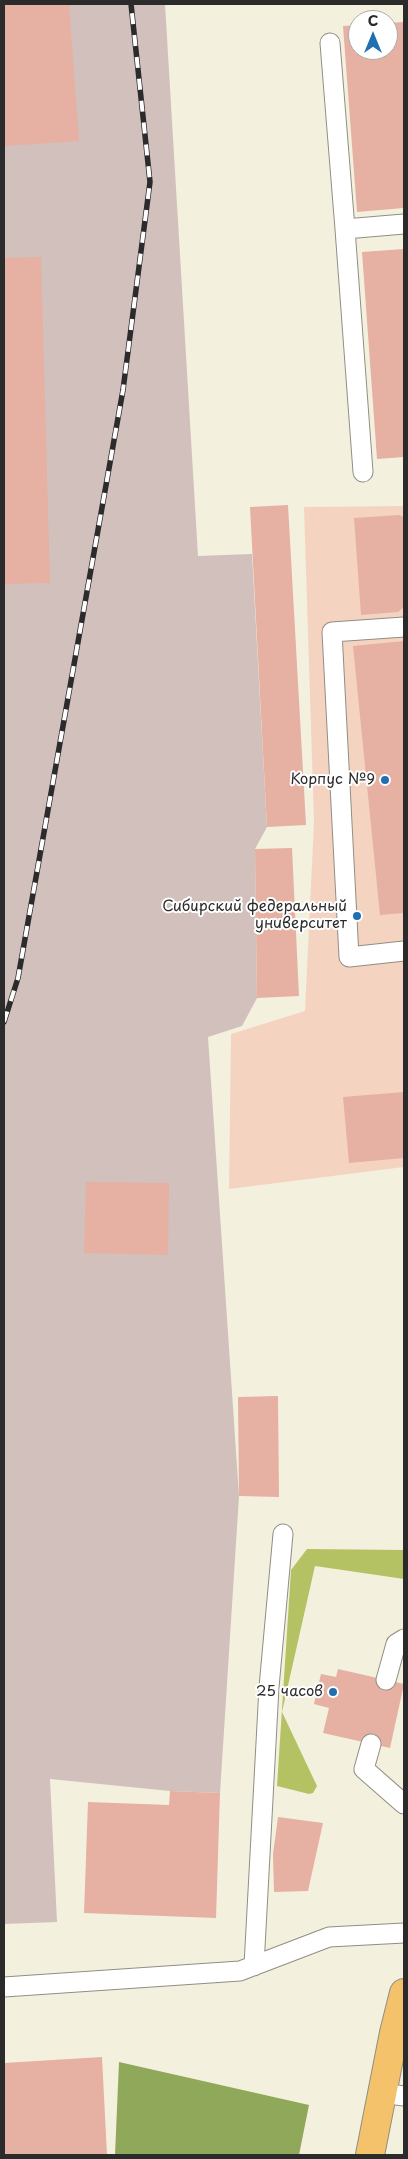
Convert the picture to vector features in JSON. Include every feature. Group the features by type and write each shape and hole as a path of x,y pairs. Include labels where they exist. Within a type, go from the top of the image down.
{"main road":[{"path":"370,2155 393,2094 404,1993"}],"lane":[{"path":"330,43 363,472"},
{"path":"345,228 404,224"},
{"path":"404,627 332,632 349,957 404,951"},
{"path":"254,1966 269,1687 284,1534"},
{"path":"386,1680 396,1644 404,1639"},
{"path":"371,1744 364,1770 404,1804"},
{"path":"4,1987 240,1971 329,1937 404,1933"}],"shaded area":[{"path":"4,4 165,4 198,556 252,554 267,827 255,849 257,998 242,1026 208,1037 239,1496 220,1793 170,1791 50,1779 57,1922 4,1924"},
{"name":"Сибирский федеральный университет","path":"404,506 404,1167 229,1189 231,1034 305,1011 314,822 304,507"}],"green space":[{"path":"307,1549 404,1550 404,1579 315,1566 282,1712 317,1786 313,1793 309,1794 277,1786 291,1570"},
{"path":"119,2062 309,2105 299,2155 115,2155"}],"building":[{"path":"4,4 69,4 79,141 4,146"},
{"path":"398,22 404,22 404,208 357,212 343,26 348,26 348,60 398,60"},
{"path":"404,249 404,457 377,459 362,252"},
{"path":"41,257 50,583 4,584 4,258"},
{"path":"288,505 306,825 267,827 250,507"},
{"path":"399,515 404,517 404,607 398,612 361,615 354,518"},
{"name":"Корпус №9","path":"404,641 404,913 380,915 353,646"},
{"path":"292,848 299,996 257,998 255,849"},
{"path":"404,1092 404,1158 349,1163 343,1097"},
{"path":"86,1182 169,1183 168,1255 84,1253"},
{"path":"278,1396 279,1497 239,1496 238,1397"},
{"path":"338,1669 404,1684 390,1748 323,1733 329,1708 314,1704 321,1674 336,1677"},
{"path":"170,1791 220,1793 216,1918 84,1913 88,1802 169,1805"},
{"path":"278,1817 323,1823 308,1891 274,1892 273,1854"},
{"path":"102,2057 107,2155 4,2155 4,2063"}],"railway":[{"path":"4,1022 18,978 123,390 150,182 131,4"}],"place":[{"name":"Корпус №9","path":"385,780"},
{"name":"Сибирский федеральный университет","path":"357,916"},
{"name":"25 часов","path":"333,1692"}]}
